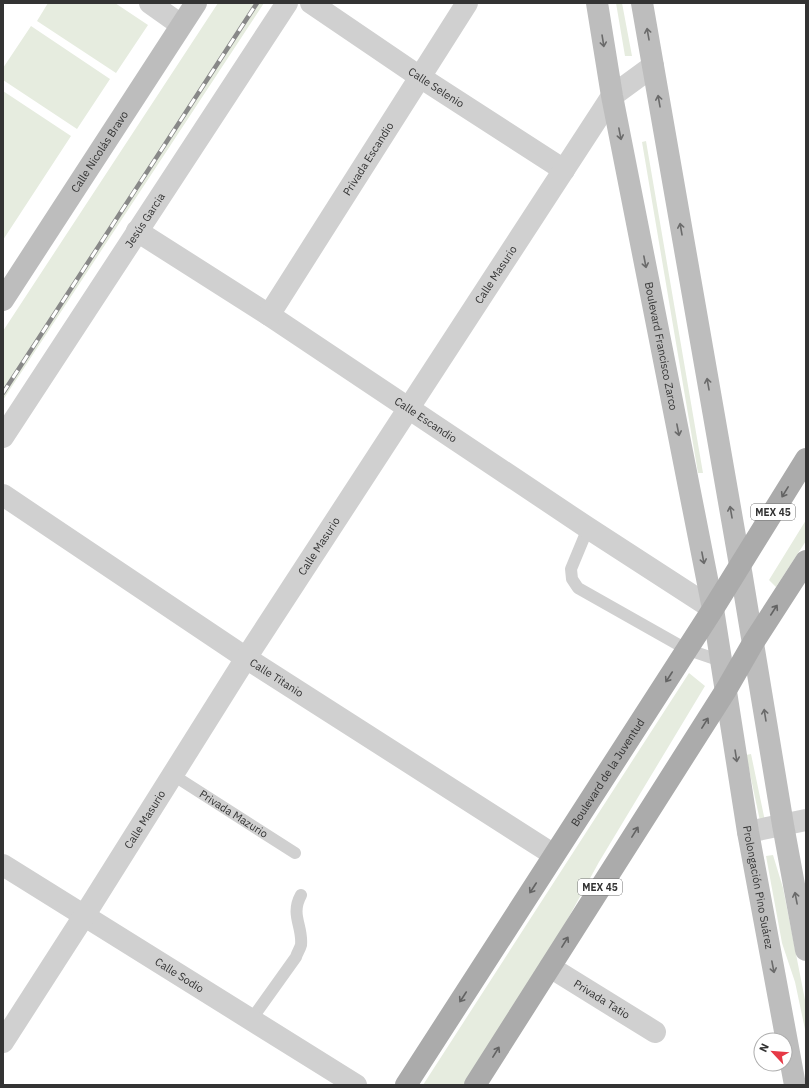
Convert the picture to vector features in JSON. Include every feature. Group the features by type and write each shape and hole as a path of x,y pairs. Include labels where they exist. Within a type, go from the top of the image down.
{"main road":[{"name":"Calle Nicolás Bravo","path":"3,300 196,3"},
{"name":"Boulevard Francisco Zarco","path":"597,3 612,96 713,609 726,690"},
{"path":"642,3 740,565 782,824 806,950"},
{"name":"Boulevard de la Juventud","path":"406,1085 686,648 713,609 806,458"},
{"name":"MEX 45","path":"475,1085 726,690 753,643 800,578 806,561"},
{"name":"Prolongación Pino Suárez","path":"726,690 748,832 795,1085"}],"street":[{"path":"150,3 181,25"},
{"name":"Jesús Garcia","path":"3,437 287,3"},
{"name":"Calle Selenio","path":"311,3 420,77 564,170"},
{"name":"Privada Escandio","path":"270,315 467,3"},
{"name":"Calle Masurio","path":"3,1042 246,658 612,96 653,66"},
{"name":"Calle Escandio","path":"137,231 270,315 588,528 713,609"},
{"name":"Calle Titanio","path":"3,495 246,658 554,855"},
{"path":"748,832 806,820"},
{"name":"Calle Sodio","path":"3,865 356,1085"},
{"name":"Privada Tatio","path":"550,967 655,1032"}],"lane":[{"path":"588,528 571,569 574,583 578,588 686,648 721,661"},
{"name":"Privada Mazurio","path":"173,774 295,853"},
{"path":"251,1020 296,957 301,945 300,932 296,917 297,902 301,895"}],"shaded area":[{"path":"48,3 115,3 148,25 116,73 37,21"},
{"path":"218,3 264,3 3,400 3,331"},
{"path":"616,3 622,3 632,56 625,56"},
{"path":"31,26 110,79 77,129 3,80 3,68"},
{"path":"3,91 71,136 3,240"},
{"path":"646,141 703,473 698,473 642,142"},
{"path":"806,520 806,541 776,587 769,580"},
{"path":"689,673 705,686 599,862 532,984 466,1085 423,1085"},
{"path":"751,754 765,821 760,821 746,755"},
{"path":"773,855 783,888 806,1005 806,1034 795,982 782,943 766,856"}],"railway":[{"path":"3,393 257,3"}]}
